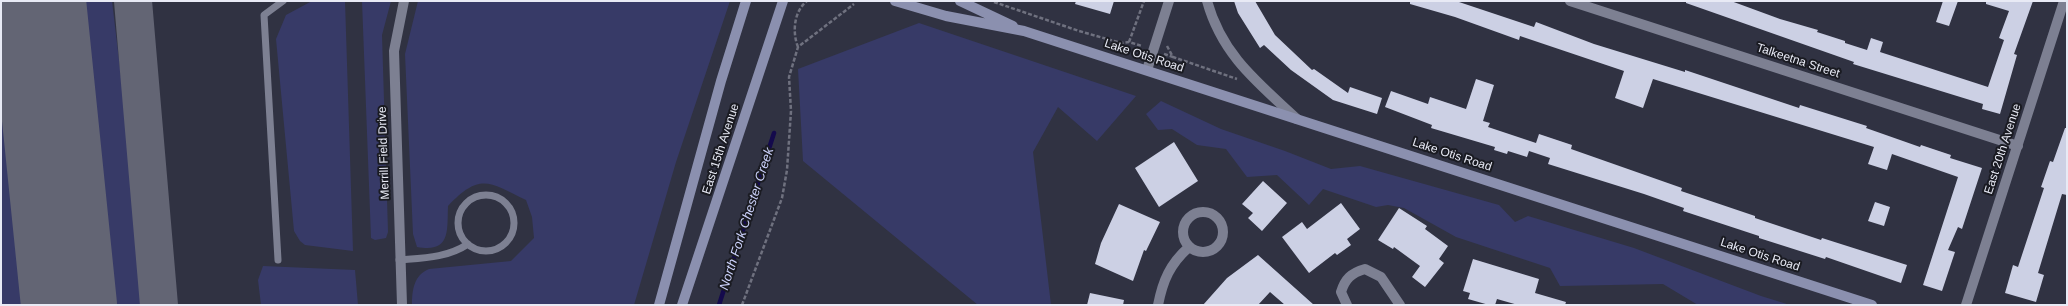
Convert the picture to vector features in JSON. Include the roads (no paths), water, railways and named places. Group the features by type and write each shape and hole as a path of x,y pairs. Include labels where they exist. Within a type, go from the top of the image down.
{"main road":[{"name":"East 15th Avenue","path":"660,305 721,81 746,1"},
{"name":"East 15th Avenue","path":"682,305 783,1"},
{"name":"Lake Otis Road","path":"895,1 946,16 1024,31 1872,305"},
{"name":"Lake Otis Road","path":"960,1 1024,31"}],"street":[{"name":"Merrill Field Drive","path":"402,305 399,260 394,51 404,1"},
{"path":"1147,70 1169,1"},
{"path":"1207,1 1213,22 1229,51 1251,76 1297,119"},
{"name":"Talkeetna Street","path":"1570,1 2018,146"},
{"name":"East 20th Avenue","path":"1966,305 2064,1"},
{"path":"1200,212 1206,212 1217,218 1223,231 1219,244 1214,248 1202,252 1189,247 1185,242 1183,229 1188,218 1200,212"},
{"path":"1158,305 1168,271 1176,259 1189,247"},
{"path":"1347,305 1341,292 1345,281 1354,272 1365,269 1381,277 1400,305"}],"lane":[{"path":"278,260 264,15 283,1"},
{"path":"493,195 506,203 511,210 514,225 510,237 504,244 488,251 479,250 468,244 460,233 458,225 459,216 466,203 474,197 493,195"},
{"path":"399,260 442,255 458,250 468,244"}],"waterway":[{"name":"North Fork Chester Creek","path":"719,305 774,133"}]}
